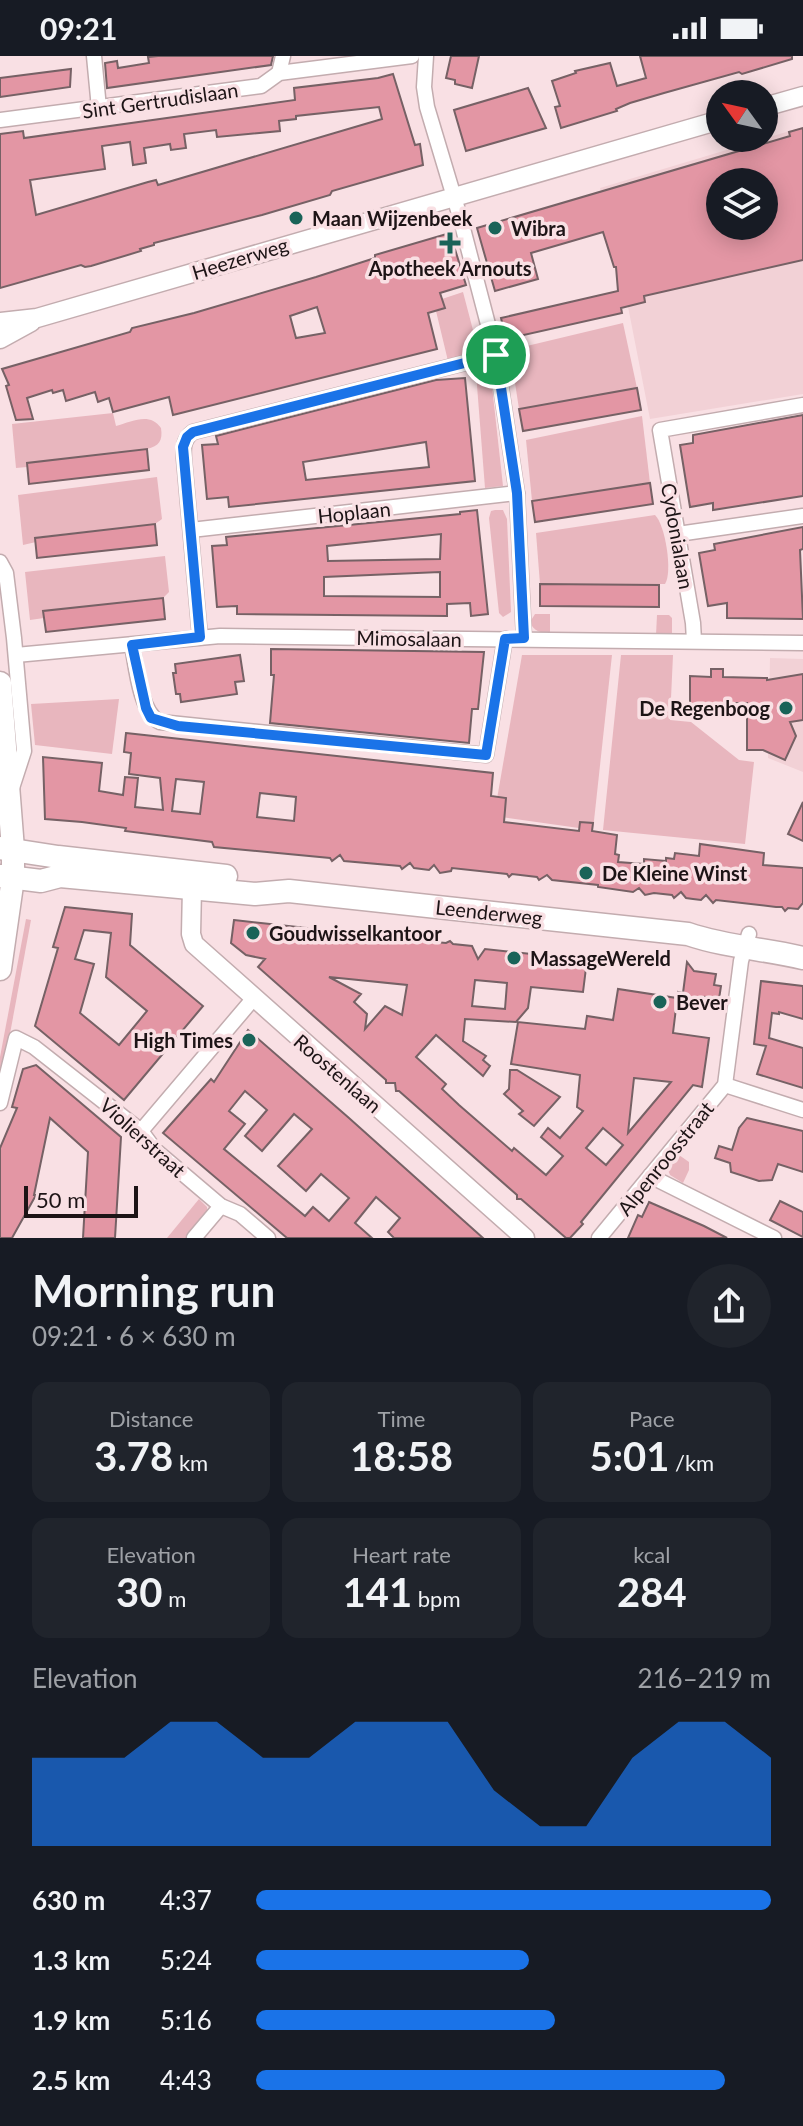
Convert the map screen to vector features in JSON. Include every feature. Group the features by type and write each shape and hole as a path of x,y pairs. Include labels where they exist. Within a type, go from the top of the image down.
{"main road":[{"path":"0,683 10,796 0,969"},
{"name":"Leenderweg","path":"6,848 58,857 258,879 289,891"},
{"name":"Leenderweg","path":"6,877 41,881 60,876 255,894 289,891 688,934 717,929 803,958"},
{"name":"Leenderweg","path":"747,940 803,944"}],"street":[{"path":"94,56 99,108"},
{"path":"279,73 283,56"},
{"name":"Sint Gertrudislaan","path":"0,120 261,86 279,73 412,56"},
{"path":"426,56 424,87 427,107 496,355 517,493 524,638"},
{"path":"778,103 803,96"},
{"name":"Heezerweg","path":"0,322 37,318 706,124"},
{"name":"Heezerweg","path":"0,339 37,318"},
{"path":"200,637 183,447 187,437 193,432 496,355"},
{"name":"Cydonialaan","path":"694,641 660,430 803,405"},
{"name":"Hoplaan","path":"191,530 517,493"},
{"path":"678,534 803,516"},
{"path":"0,562 6,573 24,751 10,796"},
{"name":"Mimosalaan","path":"16,655 200,637 803,643"},
{"path":"132,645 146,708 151,718 160,722 486,755 505,639"},
{"name":"Roostenlaan","path":"192,888 191,934 194,944 525,1238"},
{"name":"Alpenroosstraat","path":"599,1238 725,1085 741,961 747,940"},
{"path":"141,1131 253,999"},
{"name":"Violierstraat","path":"0,1103 16,1038 34,1047 141,1131 155,1150 221,1206 240,1214 268,1238"},
{"path":"725,1085 803,1110"},
{"path":"650,1176 774,1238"},
{"path":"194,1238 221,1206"}],"shaded area":[{"path":"803,127 803,394 650,419 623,281 600,188 720,152 778,152 778,135"},
{"path":"463,292 479,353 448,361 436,311 445,308 442,299"},
{"path":"623,323 637,388 519,409 510,350"},
{"path":"490,368 503,486 485,488 476,373"},
{"path":"113,413 116,426 141,419 157,423 161,428 159,442 147,449 27,463 27,467 16,468 12,424"},
{"path":"642,416 650,483 532,501 526,440"},
{"path":"157,477 162,519 155,524 36,537 36,542 23,545 18,495"},
{"path":"503,510 507,519 511,612 503,617 499,613 489,518 491,511"},
{"path":"655,515 667,548 665,584 540,584 536,533"},
{"path":"165,556 169,592 163,598 43,612 44,618 30,620 25,572"},
{"path":"535,614 550,614 550,633 533,628 530,622"},
{"path":"657,615 672,618 672,635 656,635"},
{"path":"522,655 612,655 593,830 494,816"},
{"path":"621,655 673,655 670,720 691,722 739,760 754,762 745,844 603,830"},
{"name":"De Regenboog","path":"770,658 803,659 803,772 768,758"},
{"path":"119,699 112,754 35,745 31,704"},
{"path":"26,919 31,920 0,1088 0,1057"},
{"path":"679,1155 689,1162 683,1183 670,1175 668,1170"},
{"path":"199,1199 207,1211 187,1238 167,1238"}],"building":[{"path":"273,56 271,65 107,88 105,63 117,61 118,68 149,63 148,57"},
{"path":"451,56 479,56 472,88 446,78"},
{"path":"640,56 792,56 792,59 742,74 739,72 706,80 630,103 617,111 561,128 555,107 560,106 552,81 575,71 610,63 617,86 646,78"},
{"path":"71,69 70,87 0,97 0,78"},
{"path":"393,74 415,145 420,144 423,165 262,215 154,243 141,251 91,266 81,265 0,288 0,134 23,131 24,138 295,100 294,88","holes":["379,107 382,119 158,185 156,180 36,215 30,180 105,169 102,146 130,142 133,165 146,163 144,148 170,144 171,150 186,148 184,134 216,130 217,137 280,131 279,121 296,119 296,116"]},
{"path":"528,88 546,128 466,151 454,110"},
{"path":"803,128 803,260 644,296 645,302 621,308 622,313 506,339 501,318 618,291 616,267 603,232 531,253 538,279 495,291 477,228 736,152 778,152 778,140 790,136 789,132"},
{"path":"450,233 466,285 440,293 445,308 428,313 437,349 173,415 169,397 113,412 109,398 98,402 95,392 66,401 63,390 53,393 52,390 27,398 33,419 16,420 6,386 9,385 2,369 130,332 132,328 316,277 375,258 375,255","holes":["317,307 325,333 296,338 290,316"]},
{"path":"465,378 475,481 229,507 228,497 207,499 202,445 218,444 216,436 436,380","holes":["426,442 429,467 306,480 303,462"]},
{"path":"637,388 641,410 523,431 519,409"},
{"path":"803,415 803,496 713,510 713,503 690,507 680,445 693,443 693,435"},
{"path":"147,449 149,470 29,484 27,463"},
{"path":"650,483 653,504 535,522 532,501"},
{"path":"477,510 488,614 471,616 470,603 447,604 447,616 237,614 237,606 217,607 212,546 227,545 226,537","holes":["441,534 440,559 328,561 327,546","440,572 440,597 324,596 324,577"]},
{"path":"155,524 157,545 37,558 35,538"},
{"path":"803,527 803,549 800,550 803,619 727,618 727,603 708,606 699,553 715,550 714,544"},
{"path":"540,584 659,585 659,607 540,606"},
{"path":"163,598 165,619 46,632 43,611"},
{"path":"271,649 484,652 478,709 472,709 469,743 270,723 274,675 271,675"},
{"path":"240,655 244,681 235,682 237,694 181,702 180,694 176,694 175,664"},
{"path":"711,669 723,669 723,677 767,680 803,674 803,720 790,722 796,736 785,760 763,750 747,750 747,703 723,703 722,713 690,713 690,676 711,677"},
{"path":"126,733 493,773 491,796 506,798 504,822 579,831 580,822 593,823 592,831 617,835 615,854 619,855 618,862 644,864 644,859 666,861 666,858 674,859 675,853 699,856 700,844 764,853 763,865 803,868 803,903 798,909 788,908 785,911 782,907 716,900 713,903 706,895 701,900 686,898 681,892 674,898 672,895 654,893 645,895 639,888 633,892 552,880 547,875 539,880 537,877 512,874 509,877 507,874 452,868 440,873 434,865 429,870 414,868 410,863 402,869 400,866 344,861 340,855 332,861 330,858 214,847 212,842 45,819 43,757 102,763 99,791 123,795 125,777 138,778 135,807 163,810 160,778 129,774 131,753 124,752","holes":["176,779 204,782 200,814 172,811","260,793 296,797 294,821 257,817"]},
{"path":"803,802 803,841 788,834"},
{"path":"65,907 132,914 130,945 203,1006 124,1100 35,1026 58,948 53,947","holes":["84,930 111,933 106,977 147,1011 119,1045 80,1013 94,964 75,959"]},
{"path":"234,920 429,941 432,938 435,942 450,941 472,946 478,959 485,949 587,960 583,992 531,987 528,1008 516,1022 465,1019 463,1041 486,1056 483,1060 490,1066 483,1076 436,1035 416,1057 446,1084 442,1089 459,1105 512,1151 514,1148 546,1175 563,1156 541,1137 548,1128 560,1138 583,1111 577,1107 580,1075 511,1064 518,1022 585,1029 587,1016 613,1020 618,989 677,998 678,992 683,993 687,962 694,971 716,974 714,985 721,986 719,999 705,997 704,1010 676,1008 673,1033 709,1038 702,1087 693,1085 581,1222 583,1224 570,1238 566,1238 521,1199 517,1199 517,1195 396,1091 395,1083 386,1083 258,967 265,959 246,955 231,943","holes":["329,977 407,985 402,1015 385,1006 365,1029 367,1014 354,1002 361,994","475,980 507,983 505,1009 472,1006","634,1078 671,1082 628,1133","603,1128 623,1145 606,1165 586,1148"]},
{"path":"761,981 803,986 803,1019 772,1013 769,1038 803,1048 803,1088 757,1074 766,1046 754,1044"},
{"path":"248,1030 483,1238 394,1238 388,1232 400,1218 376,1197 355,1223 372,1238 287,1238 163,1133 211,1079 214,1082","holes":["245,1091 267,1110 245,1136 262,1151 294,1114 312,1129 278,1166 306,1191 321,1174 349,1198 329,1221 313,1207 305,1216 224,1149 245,1124 229,1111"]},
{"path":"36,1065 121,1137 115,1238 83,1238 88,1152 50,1118 36,1195 12,1238 0,1238 0,1148 17,1108 12,1107 23,1069"},
{"path":"510,1070 517,1070 560,1097 534,1126 519,1114 523,1111 504,1094 509,1089"},
{"path":"747,1118 803,1131 803,1172 778,1164 772,1180 759,1181 731,1172 730,1163 715,1158 719,1146 732,1150 739,1128"},
{"path":"780,1201 803,1212 803,1237 770,1220"},
{"path":"649,1202 727,1238 628,1238 638,1215 642,1217"}],"place":[{"name":"Maan Wijzenbeek","path":"296,218"},
{"name":"Wibra","path":"495,228"},
{"name":"Apotheek Arnouts","path":"450,243"},
{"name":"De Regenboog","path":"786,708"},
{"name":"De Kleine Winst","path":"586,873"},
{"name":"Goudwisselkantoor","path":"253,933"},
{"name":"MassageWereld","path":"514,958"},
{"name":"Bever","path":"660,1002"},
{"name":"High Times","path":"249,1040"}],"route":[{"path":"496,355 517,493 524,638 505,639 486,755 178,726 151,718 132,645 200,637 183,447 187,437 193,432 496,355"}]}
